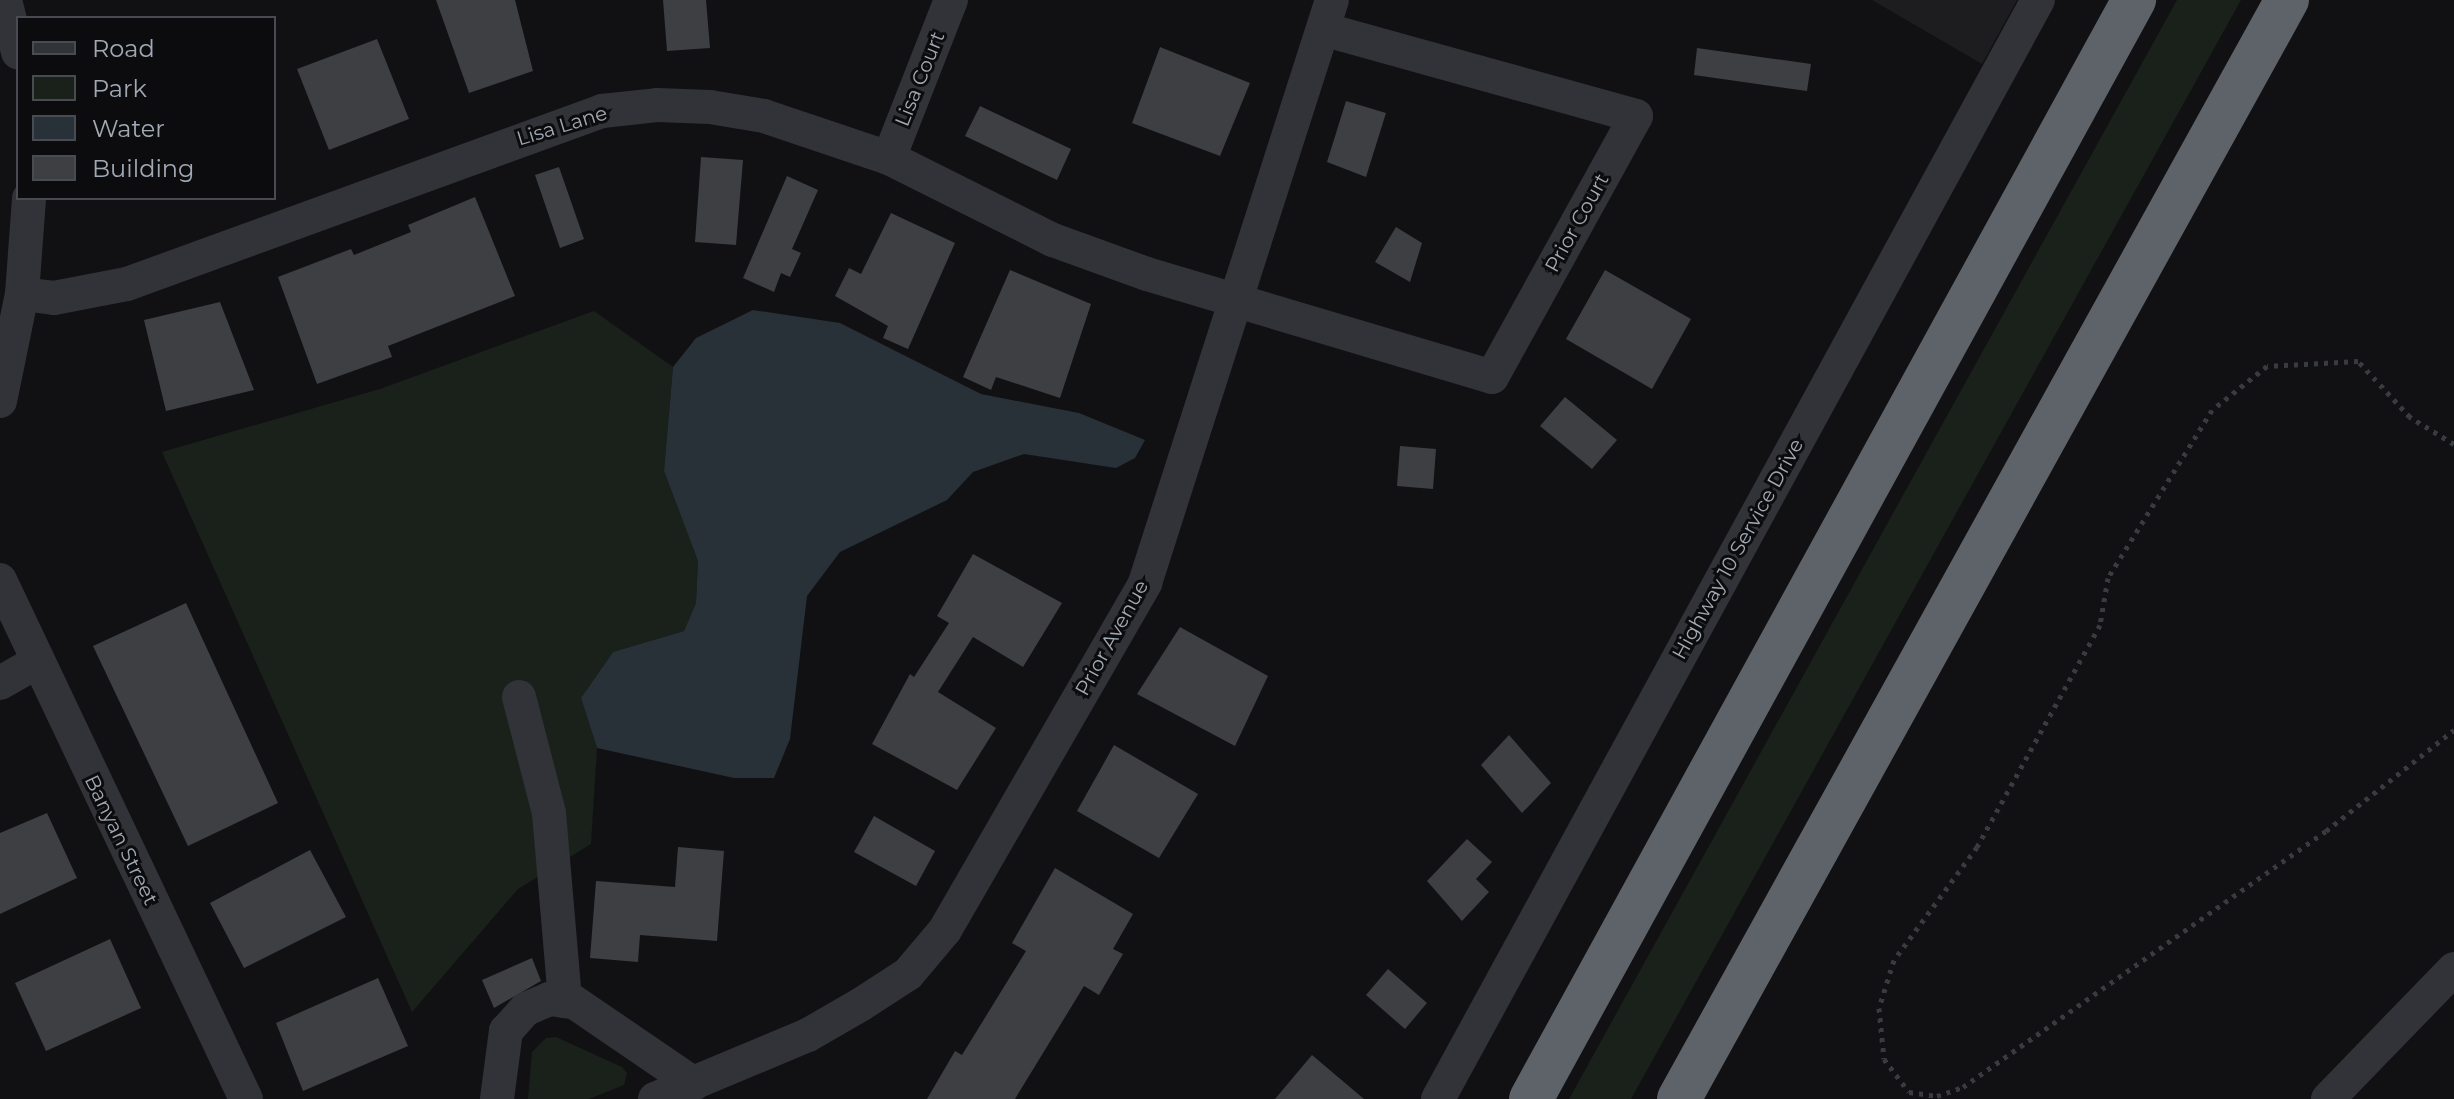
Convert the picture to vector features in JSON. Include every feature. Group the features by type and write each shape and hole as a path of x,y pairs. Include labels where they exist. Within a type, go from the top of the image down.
{"highway":[{"path":"1531,1099 2134,0"},
{"path":"1679,1099 2287,0"},
{"path":"1503,1099 1634,909"}],"street":[{"path":"5,0 5,17 16,47"},
{"name":"Lisa Court","path":"889,158 951,0"},
{"name":"Highway 10 Service Drive","path":"1438,1099 2038,0"},
{"name":"Prior Court","path":"1237,300 1492,377 1636,116 1329,15"},
{"name":"Prior Avenue","path":"674,1094 808,1035 860,1005 908,974 945,930 1145,583 1329,15"},
{"name":"Lisa Lane","path":"22,294 54,298 127,284 602,111 657,105 710,107 764,116 889,158 1053,240 1237,300"},
{"path":"0,401 22,294 29,200"},
{"name":"Banyan Street","path":"0,580 35,663 246,1099"},
{"path":"0,672 35,663"},
{"path":"0,683 35,663"},
{"path":"519,697 549,813 565,1001"},
{"path":"2328,1099 2454,969"},
{"path":"497,1099 506,1031 526,1009 549,999 574,1002 674,1094"}],"path":[{"path":"2454,444 2410,417 2358,361 2267,366 2212,410 2108,578 2100,625 1977,847 1894,960 1879,1008 1884,1059 1909,1092 1937,1096 1963,1087 2326,831 2454,730"}],"shaded area":[{"path":"1872,0 2017,0 1982,64"}],"green space":[{"path":"2177,0 2241,0 1631,1099 1569,1099"},
{"path":"594,311 673,367 664,471 698,561 696,603 684,631 613,652 581,698 597,748 591,844 518,889 412,1012 162,452 380,389"},
{"path":"556,1037 622,1067 627,1073 624,1085 589,1099 528,1099 532,1052 546,1038"}],"water":[{"path":"753,310 840,323 981,394 1079,413 1145,440 1135,458 1116,468 1024,454 973,472 947,500 840,552 807,596 790,739 774,778 734,778 597,748 581,698 613,652 684,631 696,603 698,561 664,471 673,367 696,338"}],"building":[{"path":"436,0 515,0 533,71 469,93"},
{"path":"663,0 706,0 710,48 667,51"},
{"path":"377,39 409,119 329,150 297,69"},
{"path":"1160,47 1250,83 1220,156 1132,123"},
{"path":"1697,48 1811,64 1807,91 1694,75"},
{"path":"1346,101 1386,113 1366,177 1327,162"},
{"path":"980,106 1071,149 1057,180 965,136"},
{"path":"701,157 743,160 736,245 695,242"},
{"path":"559,167 584,239 560,248 535,175"},
{"path":"787,176 818,190 792,249 801,253 790,277 781,273 774,292 743,278"},
{"path":"475,197 515,296 388,346 392,357 317,384 278,277 351,249 354,255 411,232 408,225"},
{"path":"891,213 955,243 908,349 883,338 888,326 835,296 849,268 861,274"},
{"path":"1396,227 1422,243 1410,282 1375,262"},
{"path":"1010,270 1091,304 1060,398 996,377 991,390 963,377"},
{"path":"1605,270 1691,319 1652,389 1566,339"},
{"path":"220,302 254,390 166,411 144,320"},
{"path":"1565,397 1617,440 1592,469 1540,426"},
{"path":"1400,446 1436,449 1433,489 1397,486"},
{"path":"973,554 1062,603 1023,667 973,637 938,692 996,728 957,790 872,744 910,674 914,677 949,623 937,616"},
{"path":"186,603 278,803 188,846 93,646"},
{"path":"1180,627 1268,676 1235,746 1137,694"},
{"path":"1509,735 1551,783 1522,813 1481,765"},
{"path":"1114,745 1198,794 1159,858 1077,811"},
{"path":"47,813 77,878 0,914 0,833"},
{"path":"874,816 935,851 916,886 854,852"},
{"path":"1467,839 1492,862 1476,879 1489,892 1462,921 1427,881"},
{"path":"678,847 724,851 717,941 640,935 638,962 590,958 596,881 675,887"},
{"path":"310,850 346,917 244,968 210,903"},
{"path":"1055,868 1133,914 1113,949 1123,954 1099,995 1084,986 1015,1099 927,1099 955,1051 962,1055 1026,951 1012,943"},
{"path":"110,939 141,1008 46,1051 15,983"},
{"path":"532,958 541,981 494,1008 482,980"},
{"path":"1388,969 1427,1003 1405,1029 1366,995"},
{"path":"378,978 408,1046 303,1091 276,1023"},
{"path":"1312,1055 1364,1099 1275,1099"}]}
